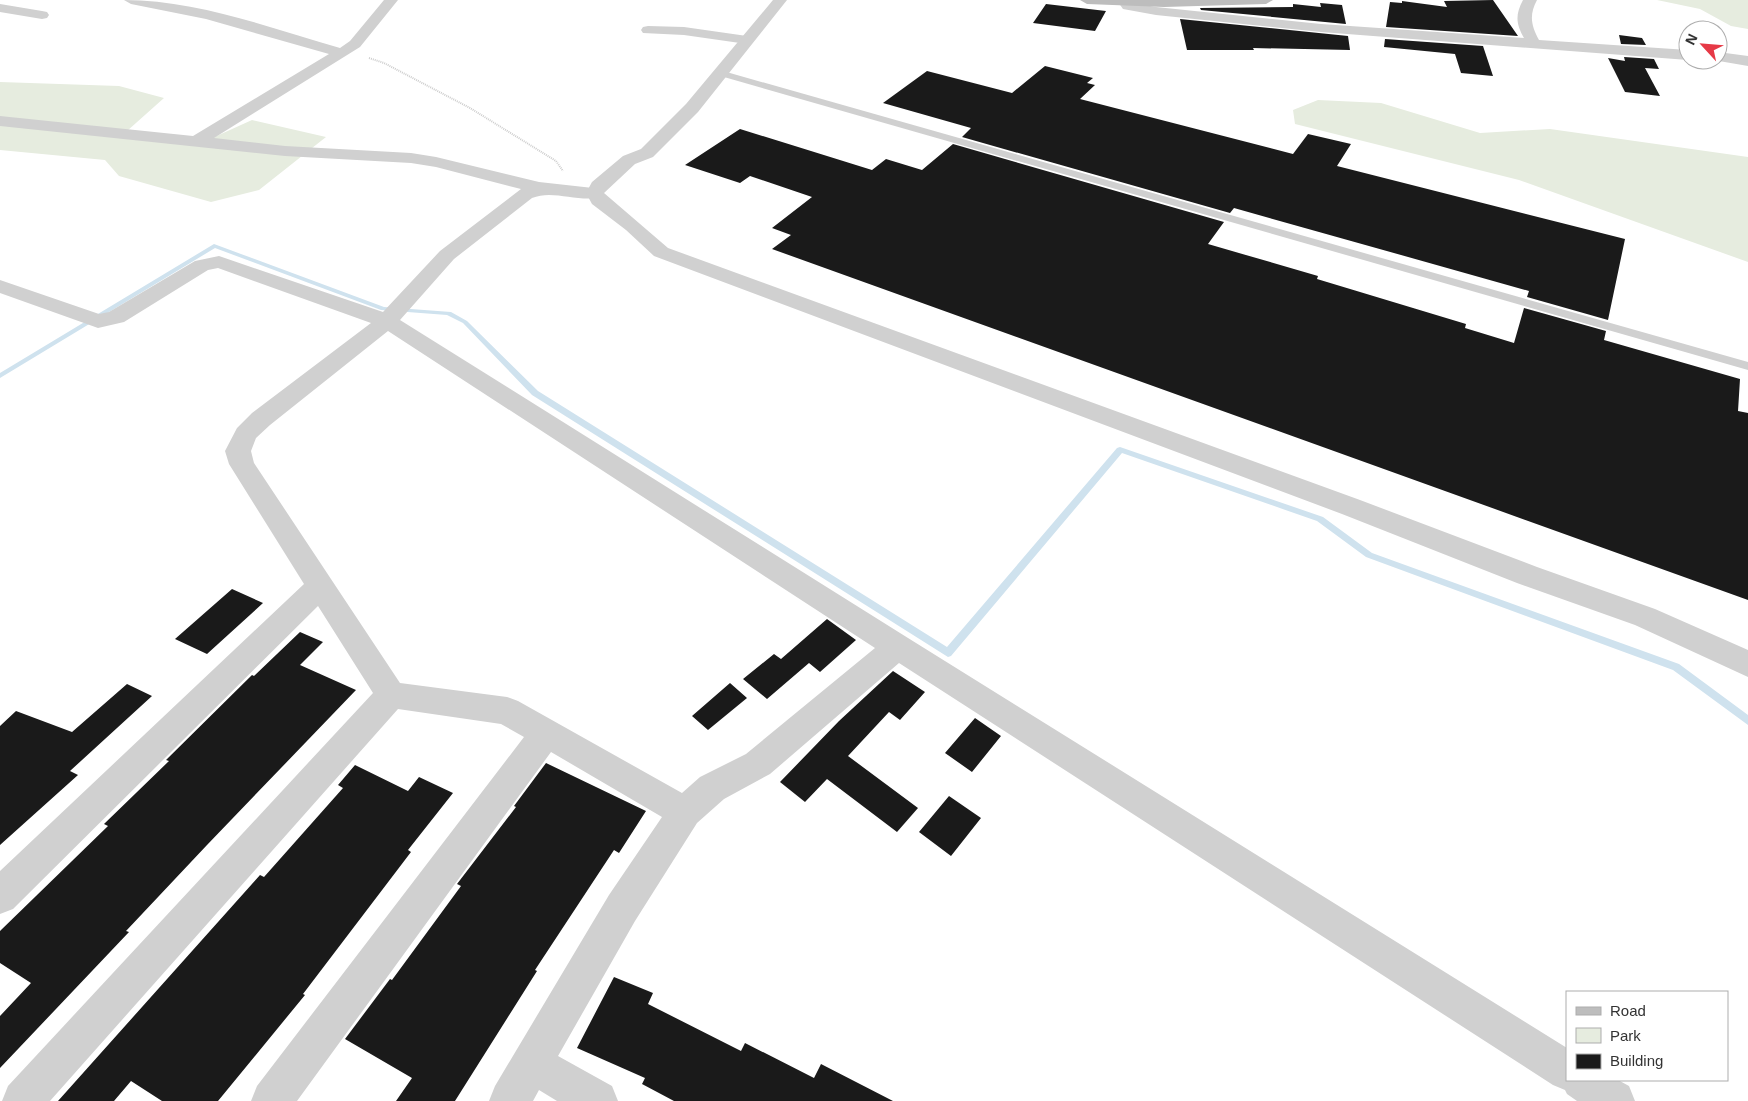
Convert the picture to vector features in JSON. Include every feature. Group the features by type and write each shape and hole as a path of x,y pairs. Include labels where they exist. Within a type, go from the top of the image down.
{"main road":[{"path":"1087,0 1125,2 1266,0"}],"street":[{"path":"131,0 208,15 342,53"},
{"path":"196,142 355,44 391,0"},
{"path":"595,193 599,186 629,160 647,153 692,108 780,0"},
{"path":"1530,0 1525,8 1523,22 1533,42"},
{"path":"1125,2 1128,6 1156,11 1242,20 1678,54"},
{"path":"0,8 42,15"},
{"path":"648,30 684,31 747,40"},
{"path":"1728,58 1748,61"},
{"path":"0,121 284,151 411,158 436,162 539,188 577,193 595,193"},
{"path":"539,188 524,194 447,255 396,311 261,419 246,434 238,451 242,464 391,695 507,710 685,812"},
{"path":"595,193 599,200 633,226 661,252 1350,506 1527,575 1645,617 1748,664"},
{"path":"0,286 94,319 116,317 202,265 219,262 396,311 897,647 1566,1070"},
{"path":"0,896 320,585"},
{"path":"510,1101 622,908 685,812 712,788 758,764 897,647"},
{"path":"23,1101 391,695"},
{"path":"272,1101 546,733"},
{"path":"532,1064 597,1101"},
{"path":"1582,1081 1614,1101"}],"lane":[{"path":"720,73 1748,366"}],"path":[{"path":"342,53 384,63 470,108 556,161 574,185 595,193"}],"green space":[{"path":"1657,0 1748,0 1748,29 1731,26 1728,24 1728,20 1720,20 1700,9"},
{"path":"0,82 119,86 164,98 127,131 210,139 252,120 326,137 259,190 211,202 119,176 105,160 0,150"},
{"path":"1318,100 1381,103 1480,133 1550,129 1748,157 1748,262 1519,180 1295,124 1293,110"}],"building":[{"path":"1493,0 1518,36 1386,27 1390,2 1402,3 1402,1 1447,7 1444,1"},
{"path":"1320,3 1342,5 1346,24 1201,10 1200,8 1293,7 1293,4 1321,7"},
{"path":"1046,4 1106,11 1095,31 1033,23"},
{"path":"1180,19 1348,36 1350,50 1253,48 1254,50 1187,50"},
{"path":"1619,35 1642,38 1646,45 1621,44"},
{"path":"1385,39 1483,46 1493,76 1461,73 1455,54 1384,47"},
{"path":"1624,57 1654,59 1659,69 1645,68 1660,96 1625,92 1608,58 1625,61"},
{"path":"1045,66 1093,78 1087,83 1095,85 1080,99 1293,154 1308,134 1351,144 1337,166 1625,239 1608,320 1527,297 1529,291 1234,208 1230,213 962,137 971,128 883,103 927,71 1012,93"},
{"path":"740,129 872,170 886,159 922,170 953,144 1224,222 1208,244 1318,276 1317,279 1466,324 1465,328 1514,343 1524,308 1606,331 1604,340 1740,379 1738,411 1748,413 1748,600 772,249 791,235 772,228 812,197 750,176 740,183 685,165"},
{"path":"232,589 263,603 207,654 175,639"},
{"path":"827,619 856,640 820,672 809,663 767,699 743,679 774,654 781,659"},
{"path":"300,632 323,642 300,665 356,690 126,931 129,932 0,1068 0,1016 31,983 0,963 0,931 108,826 104,824 169,761 166,760 252,675 254,676"},
{"path":"893,671 925,692 900,720 889,712 848,756 918,808 897,832 827,779 805,802 780,782 839,721"},
{"path":"730,683 747,698 708,730 692,716"},
{"path":"127,684 152,696 70,771 78,775 0,845 0,726 16,711 72,732"},
{"path":"975,718 1001,736 972,772 945,753"},
{"path":"546,763 646,811 619,853 614,850 535,970 537,971 455,1101 396,1101 412,1078 345,1039 390,979 392,980 461,886 457,884 516,807 514,806"},
{"path":"355,765 408,791 419,777 453,793 408,850 411,852 303,994 305,995 218,1101 162,1101 131,1081 114,1101 58,1101 260,875 264,877 343,788 338,785"},
{"path":"949,796 981,818 951,856 919,832"},
{"path":"614,977 653,993 648,1004 741,1051 745,1043 814,1078 821,1064 893,1101 674,1101 642,1084 645,1078 577,1048"}],"waterway":[{"path":"0,376 214,246 383,309 449,313 465,322 535,393 948,653 1120,450 1320,519 1369,555 1676,667 1748,721"}]}
